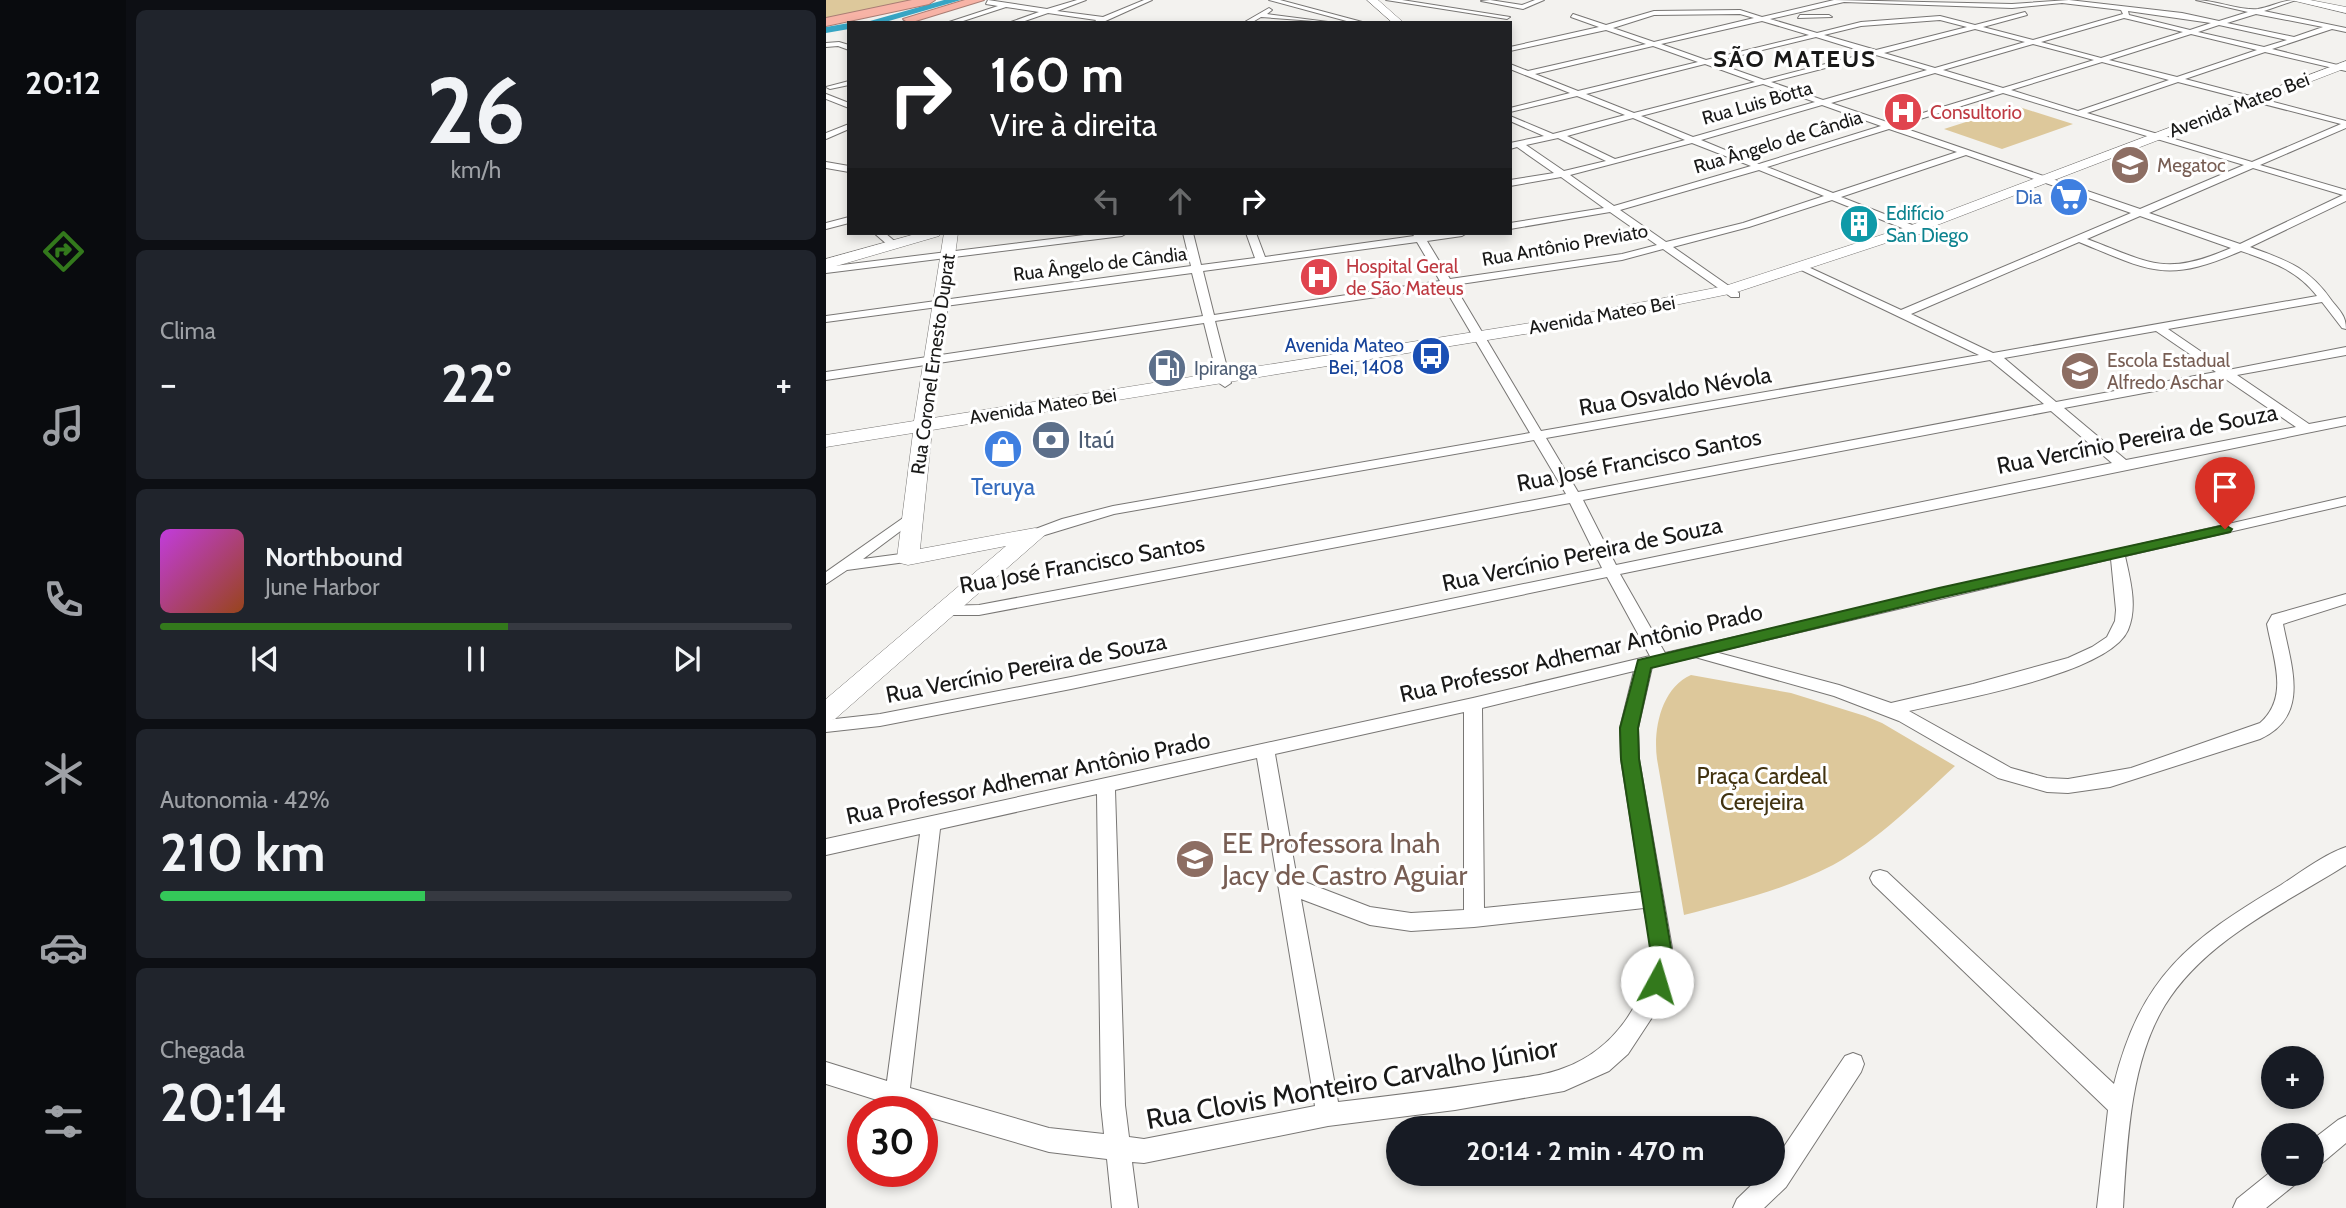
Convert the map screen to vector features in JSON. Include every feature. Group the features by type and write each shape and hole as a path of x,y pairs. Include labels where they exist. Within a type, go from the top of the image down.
{"highway":[{"path":"826,22 929,0"},
{"path":"900,21 988,0"},
{"path":"826,36 845,33"}],"main road":[{"path":"1372,0 1398,21"},
{"path":"2295,0 2346,10"},
{"name":"Avenida Mateo Bei","path":"826,448 923,429 1480,338 1732,293 1918,231 2344,68"},
{"path":"826,264 927,235"},
{"name":"Rua Coronel Ernesto Duprat","path":"914,505 951,235"},
{"name":"Avenida Mateo Bei","path":"826,441 923,429"},
{"path":"914,505 908,558 1035,534"},
{"path":"826,713 941,611 1035,534"},
{"path":"993,543 993,568"}],"street":[{"path":"988,0 988,3 1102,19 1122,19"},
{"path":"956,21 1026,0"},
{"path":"1017,21 1083,0"},
{"path":"1102,19 1149,0"},
{"path":"1272,0 1355,21"},
{"path":"1389,0 1507,17"},
{"path":"1445,17 1485,1 1525,7 1541,0"},
{"path":"1512,77 1844,0 2020,6 2066,1"},
{"path":"2053,0 2124,12 2220,23 2292,39"},
{"path":"2199,0 2345,29"},
{"name":"Rua Ângelo de Cândia","path":"1512,226 1612,209 1668,195 2295,0"},
{"path":"1250,21 1283,2"},
{"path":"1735,5 1760,8 1782,15 1829,17"},
{"path":"1512,48 1608,27 1675,7 1732,12 1766,19 1875,51 2346,195"},
{"path":"1428,12 1440,8"},
{"path":"2124,12 2192,32 2344,68"},
{"name":"Rua Luis Botta","path":"1512,183 1564,174 1694,140 2035,41 2124,12"},
{"path":"1515,145 2025,14"},
{"path":"1260,15 1310,21"},
{"path":"1573,16 2240,246 2302,272 2346,326"},
{"path":"1512,110 1817,34 1875,22 1943,18 2346,124"},
{"path":"2079,113 2331,27"},
{"path":"826,45 846,46"},
{"path":"1512,67 1918,231"},
{"path":"828,86 847,83"},
{"path":"828,86 847,93"},
{"path":"826,96 847,105"},
{"path":"826,104 839,101"},
{"path":"1512,119 1614,162"},
{"path":"1902,314 2346,124"},
{"path":"826,136 847,128"},
{"path":"1515,145 1564,174 1732,293"},
{"name":"Rua Antônio Previato","path":"826,376 1576,265 1726,232 1966,152"},
{"path":"826,165 847,169"},
{"path":"2079,239 2155,267 2169,270 2183,268 2210,261 2346,195"},
{"path":"826,226 847,221"},
{"path":"882,235 893,244"},
{"path":"826,270 1106,235"},
{"path":"1189,235 1224,379"},
{"path":"1252,235 1261,260"},
{"path":"1418,236 1573,495 1653,662"},
{"name":"Rua Ângelo de Cândia","path":"826,319 1198,269 1418,236"},
{"path":"1807,270 1991,356 2013,371 2123,465"},
{"name":"Rua Osvaldo Névola","path":"1035,534 1067,522 1114,510 2325,298"},
{"path":"2158,327 2307,429"},
{"name":"Rua José Francisco Santos","path":"941,611 979,610 1573,495 2346,351"},
{"name":"Rua Vercínio Pereira de Souza","path":"826,726 880,720 1057,686 2346,421"},
{"name":"Rua Professor Adhemar Antônio Prado","path":"826,847 931,826 1106,784 1474,704 2346,501"},
{"path":"826,579 914,505"},
{"path":"1890,709 2064,665 2103,648 2113,640 2123,614 2117,553"},
{"path":"826,569 908,558"},
{"path":"1697,652 1862,698 1890,709 1988,765 2018,778 2057,785 2080,785 2115,779 2266,728 2286,700 2286,681 2275,624 2278,619 2346,599"},
{"name":"Rua Clovis Monteiro Carvalho Júnior","path":"826,1073 994,1126 1049,1140 1144,1151 1328,1115 1455,1099 1564,1080 1601,1063 1620,1046 1643,1012 1657,982 1661,948 1630,759 1629,728 1653,662"},
{"path":"1474,704 1474,918"},
{"path":"1265,751 1328,1115"},
{"path":"1106,784 1113,1105 1125,1208"},
{"path":"897,1095 931,826"},
{"path":"2110,1208 2119,1104 2139,1040 2159,996 2189,963 2225,931 2346,855"},
{"path":"1880,877 2119,1104"},
{"path":"1288,884 1370,916 1411,922 1652,899"},
{"path":"1746,1208 1777,1178 1853,1064"},
{"path":"2324,1145 2346,1128"},
{"path":"2246,1208 2273,1186"}],"green space":[{"path":"826,0 911,0 826,19"},
{"path":"2016,106 2073,124 2002,149 1944,129"},
{"name":"Praça Cardeal Cerejeira","path":"1691,675 1791,693 1865,716 1882,723 1955,766 1881,832 1833,865 1779,888 1684,915 1657,759 1656,735 1666,700 1681,681"}],"waterway":[{"path":"876,21 956,0"},
{"path":"826,30 847,26"}],"place":[{"name":"Consultorio","path":"1903,112"},
{"name":"Megatoc","path":"2130,165"},
{"name":"Dia","path":"2069,197"},
{"name":"Edifício San Diego","path":"1859,224"},
{"name":"Hospital Geral de São Mateus","path":"1319,277"},
{"name":"Avenida Mateo Bei, 1408","path":"1431,356"},
{"name":"Ipiranga","path":"1167,368"},
{"name":"Escola Estadual Alfredo Aschar","path":"2080,371"},
{"name":"Itaú","path":"1051,440"},
{"name":"Teruya","path":"1003,449"},
{"name":"EE Professora Inah Jacy de Castro Aguiar","path":"1195,859"}],"district":[{"name":"SÃO MATEUS","path":"1795,58"}],"route":[{"path":"1657,982 1661,948 1630,759 1629,728 1644,664 1939,593 2225,529"}]}
